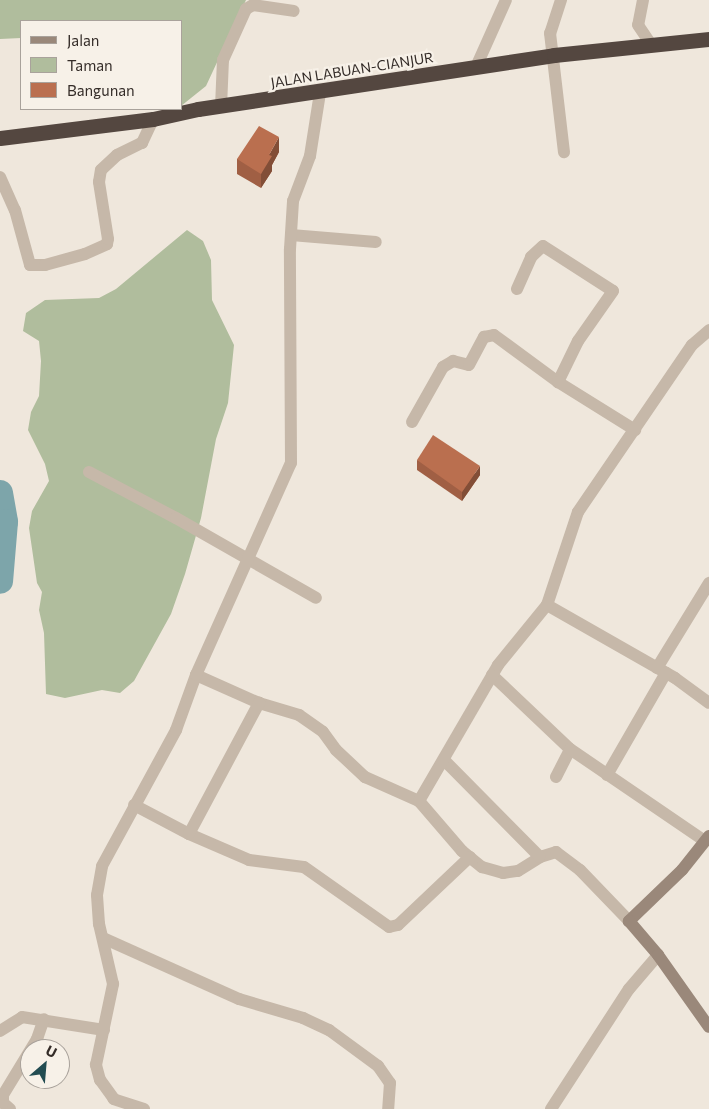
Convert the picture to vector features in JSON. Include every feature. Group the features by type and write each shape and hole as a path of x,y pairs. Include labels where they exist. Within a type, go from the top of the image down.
{"highway":[{"name":"JALAN LABUAN-CIANJUR","path":"0,138 153,119 554,55 650,43 709,39"}],"street":[{"path":"476,67 506,0"},
{"path":"561,0 550,33 564,152"},
{"path":"643,0 638,25 650,43"},
{"path":"221,107 224,60 246,9 253,5 294,12"},
{"path":"144,1109 114,1099 100,1080 96,1065 113,984 103,938 97,896 102,866 176,730 196,675 291,463 291,235 293,201 310,156 320,92"},
{"path":"0,177 15,210 30,265 45,265 85,254 107,244 108,239 99,182 101,170 117,155 142,143 153,119"},
{"path":"291,235 376,242"},
{"path":"517,289 530,257 543,246 613,291 578,341 558,382"},
{"path":"419,801 492,675 547,605 578,512 692,345 709,330"},
{"path":"412,422 444,367 453,361 469,365 484,336 494,335 558,382 635,430"},
{"path":"89,472 249,558 316,598"},
{"path":"607,776 709,582"},
{"path":"547,605 662,671 709,703"},
{"path":"196,675 259,703 299,715 323,732 336,750 365,777 419,801 470,857 482,867 503,873 525,868 540,857 556,852 566,858 629,921 658,955 709,1028"},
{"path":"492,675 570,749 607,776 707,839 682,870 629,921"},
{"path":"189,834 259,703"},
{"path":"556,777 570,749"},
{"path":"444,760 540,857"},
{"path":"134,805 189,834 249,860 304,867 389,927 398,925 470,857"},
{"path":"103,938 239,999 303,1018 330,1030 378,1066 390,1083 388,1109"},
{"path":"551,1109 629,989 658,955"},
{"path":"0,1031 22,1017 104,1030"},
{"path":"10,1109 3,1103 2,1095 37,1039 44,1019"}],"green space":[{"path":"0,0 246,0 206,86 182,105 182,20 20,20 20,38 0,39"},
{"path":"187,230 203,241 211,260 212,300 234,345 228,403 216,439 201,518 185,574 171,614 134,681 120,693 102,690 65,698 46,694 44,633 39,610 42,592 37,583 29,528 32,511 49,481 45,464 28,430 31,412 39,396 41,361 39,341 23,331 26,313 45,300 99,298 116,289"}],"building":[{"path":"259,126 279,137 269,155 272,156 261,174 237,159"},
{"path":"433,435 480,466 462,492 417,460"}],"waterway":[{"path":"0,493 5,522 0,581"}]}
